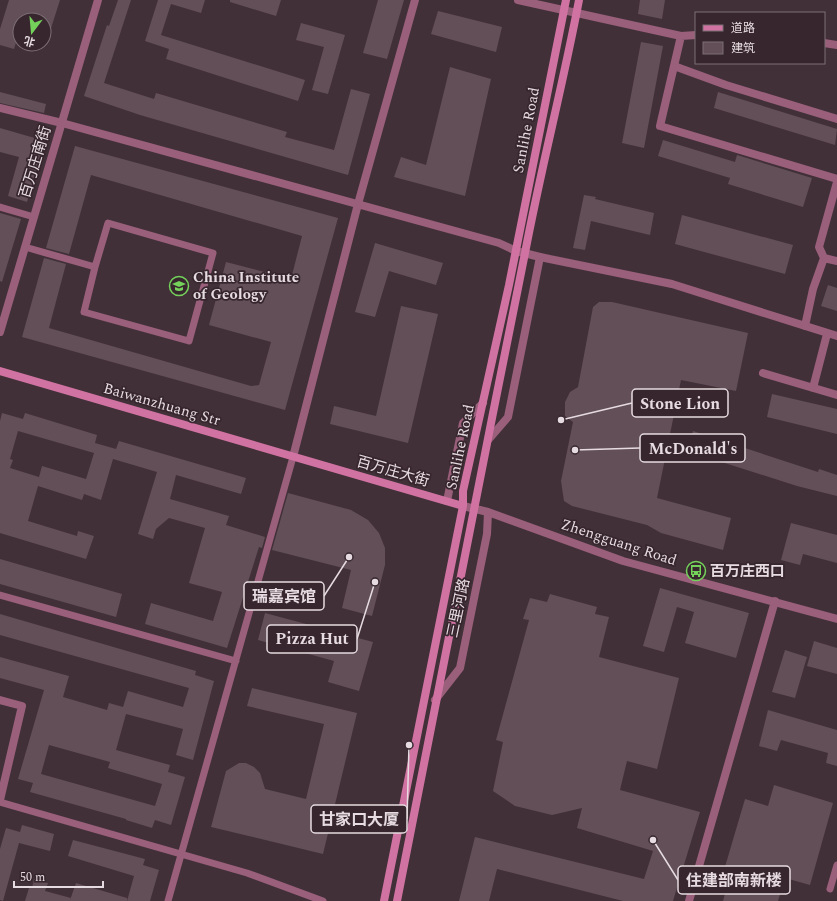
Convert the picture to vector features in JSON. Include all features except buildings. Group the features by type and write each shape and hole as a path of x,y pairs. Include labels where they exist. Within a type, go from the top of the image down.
{"main road":[{"name":"Sanlihe Road","path":"384,901 463,506 463,491 516,251 566,0"},
{"name":"Sanlihe Road","path":"397,901 435,700 525,253 579,0"},
{"name":"Baiwanzhuang Str","path":"0,371 447,502"},
{"path":"447,502 463,506"}],"street":[{"name":"百万庄南街","path":"0,332 98,0"},
{"path":"293,457 358,204 415,0"},
{"path":"518,0 681,36 695,35"},
{"path":"681,36 660,126 837,179"},
{"path":"825,43 837,45"},
{"path":"674,66 726,85 837,119"},
{"path":"0,108 62,123 500,243 516,251 672,284 837,336"},
{"path":"805,326 813,289 824,258 818,247 837,182"},
{"path":"488,439 508,417 540,257"},
{"path":"824,258 837,261"},
{"path":"814,388 827,334"},
{"path":"763,373 837,395"},
{"path":"447,502 463,423 483,403"},
{"name":"Zhengguang Road","path":"463,506 488,512 623,561 837,619"},
{"name":"三里河路","path":"435,700 460,668 487,534 488,512"},
{"path":"689,901 775,601"},
{"path":"0,700 22,706 0,801"}],"lane":[{"path":"0,208 34,216"},
{"path":"108,223 213,253 189,341 84,312 95,267 108,223"},
{"path":"25,247 95,267"},
{"path":"168,901 293,457"},
{"path":"0,595 236,661"},
{"path":"0,801 247,873 323,901"},
{"path":"830,889 837,865"}],"place":[{"name":"China Institute of Geology","path":"179,286"},
{"name":"Stone Lion","path":"561,420"},
{"name":"McDonald's","path":"575,450"},
{"name":"瑞嘉宾馆","path":"349,557"},
{"name":"百万庄西口","path":"696,571"},
{"name":"Pizza Hut","path":"375,582"},
{"name":"甘家口大厦","path":"409,745"},
{"name":"住建部南新楼","path":"653,840"}]}
